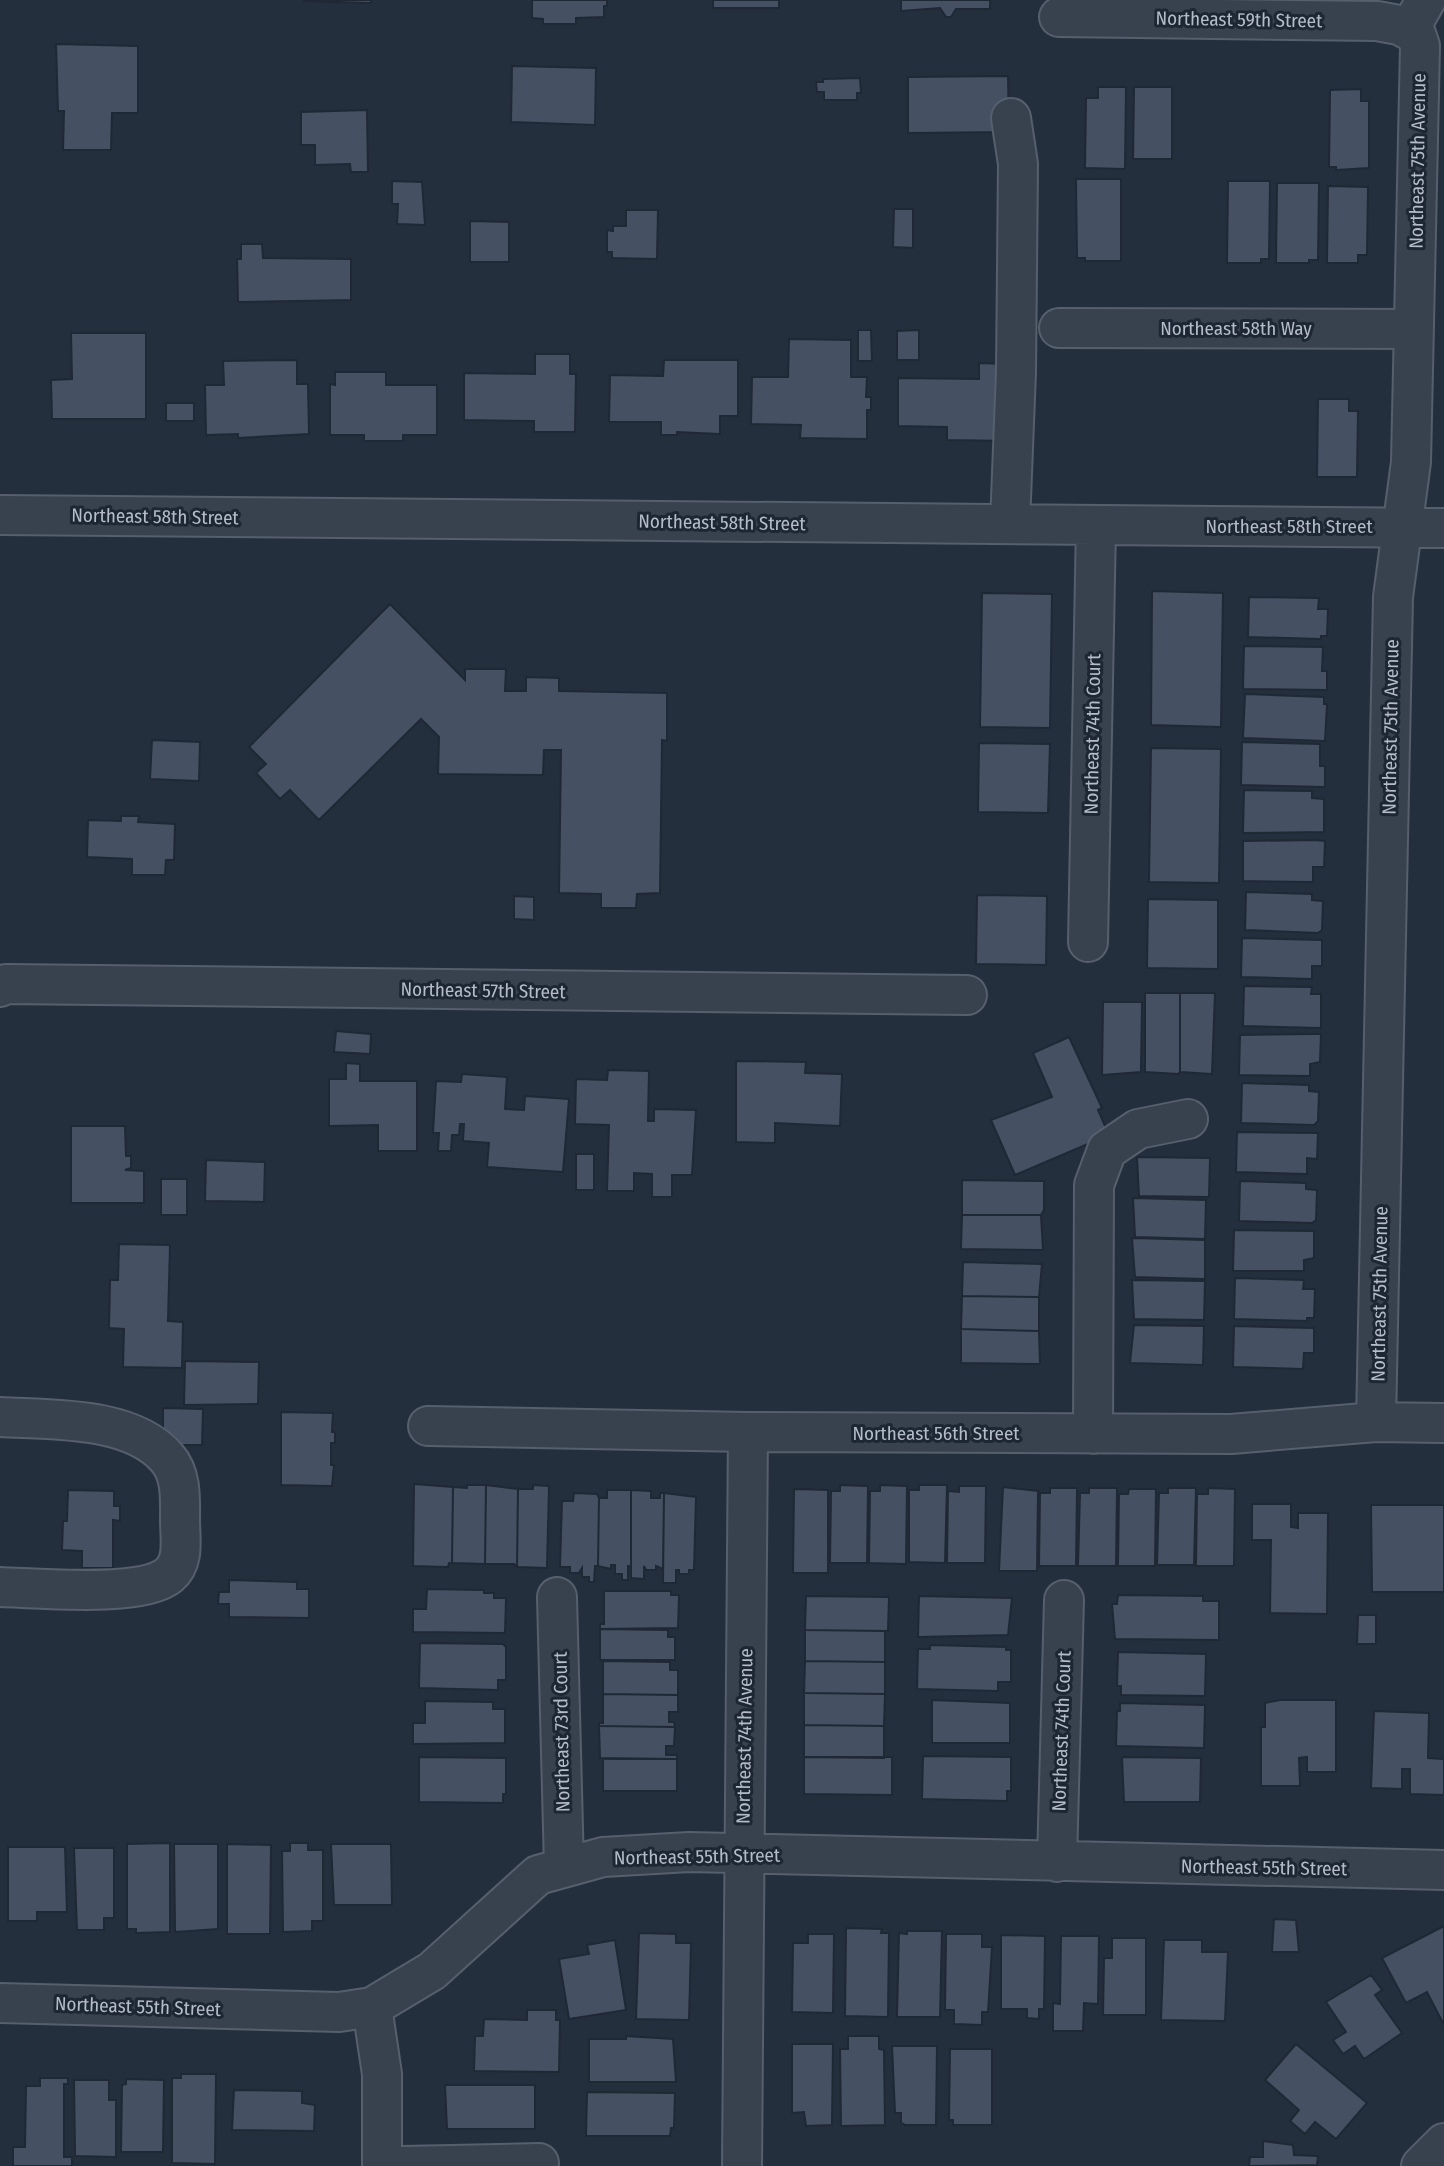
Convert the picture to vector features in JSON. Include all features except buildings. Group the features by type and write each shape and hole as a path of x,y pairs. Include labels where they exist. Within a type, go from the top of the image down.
{"street":[{"name":"Northeast 59th Street","path":"1059,17 1417,21"},
{"name":"Northeast 75th Avenue","path":"1377,1422 1392,597 1411,462 1420,46 1417,21"},
{"path":"1010,524 1016,372 1018,164 1011,118"},
{"name":"Northeast 58th Way","path":"1059,328 1413,329"},
{"name":"Northeast 58th Street","path":"0,514 1444,528"},
{"name":"Northeast 74th Court","path":"1088,942 1096,525"},
{"name":"Northeast 57th Street","path":"0,988 6,984 967,995"},
{"path":"1093,1434 1094,1185 1107,1150 1138,1129 1188,1119"},
{"path":"0,1417 88,1421 140,1438 168,1459 180,1486 180,1561 168,1576 143,1586 113,1589 0,1587"},
{"name":"Northeast 56th Street","path":"428,1426 748,1432 1231,1434 1377,1422 1444,1423"},
{"name":"Northeast 74th Avenue","path":"742,2166 748,1432"},
{"name":"Northeast 73rd Court","path":"557,1597 564,1867"},
{"name":"Northeast 74th Court","path":"1057,1862 1065,1600"},
{"name":"Northeast 55th Street","path":"0,2003 324,2011 372,2007 432,1971 538,1875 603,1857 689,1852 1444,1870"},
{"path":"372,2007 382,2074 382,2166"},
{"path":"403,2166 539,2163"}]}
